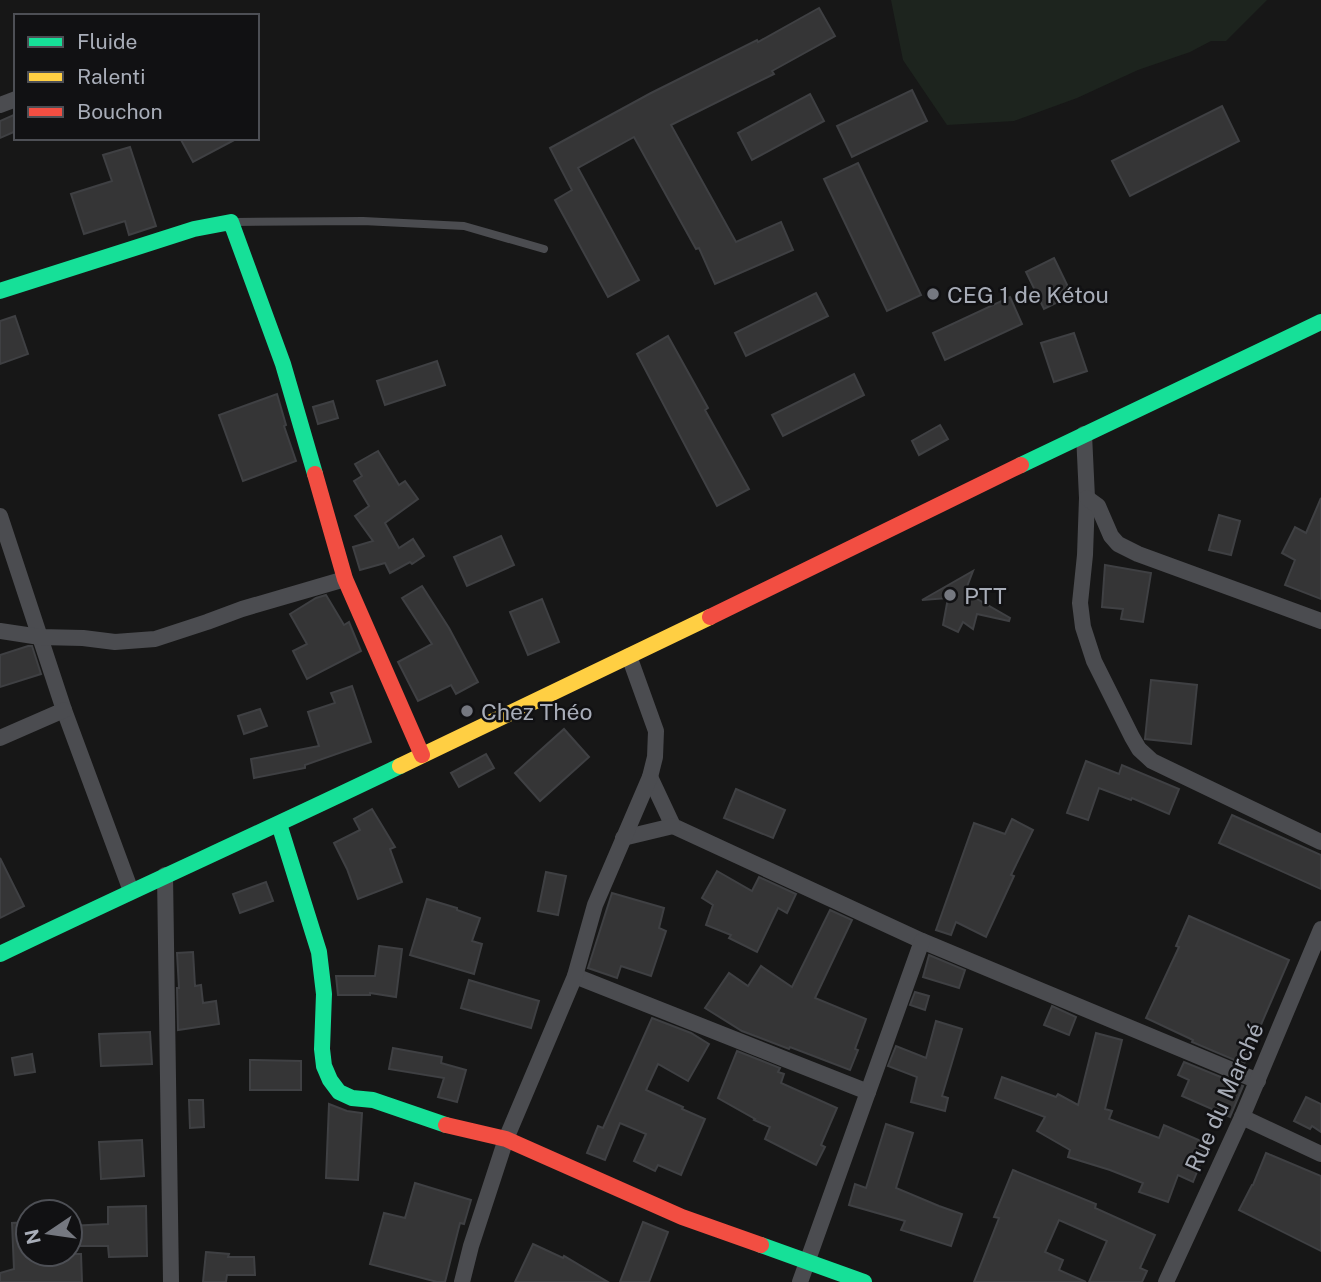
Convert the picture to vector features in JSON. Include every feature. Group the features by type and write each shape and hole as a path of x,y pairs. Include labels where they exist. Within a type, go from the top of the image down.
{"street":[{"path":"0,291 194,229 231,222 283,364 345,579 422,755"},
{"path":"0,954 279,824 1321,322"},
{"path":"1084,434 1087,498 1080,603 1083,627 1094,661 1139,749 1153,761 1321,842"},
{"path":"1087,498 1098,506 1111,536 1118,544 1138,554 1321,621"},
{"path":"0,516 64,710 131,891"},
{"path":"0,631 40,637 115,642 155,639 242,609 345,579"},
{"path":"462,1282 506,1139 575,976 595,905 650,777 655,757 656,731 629,656"},
{"path":"0,738 64,710"},
{"path":"650,777 673,826"},
{"path":"279,824 319,952 324,994 324,1066 339,1092 352,1098 373,1100 459,1129 506,1139 682,1217 864,1282"},
{"path":"624,838 673,826 922,941 1258,1080"},
{"path":"165,875 171,1282"},
{"name":"Rue du Marché","path":"1171,1280 1321,929"},
{"path":"800,1282 922,941"},
{"path":"575,976 868,1092"},
{"path":"1242,1117 1321,1154"}],"lane":[{"path":"231,222 363,221 464,226 544,249"}],"shaded area":[{"path":"891,0 1267,0 1226,41 1211,41 1077,98 1014,121 947,125 903,60"}],"building":[{"path":"819,8 835,36 772,71 774,74 671,125 736,242 781,222 793,250 715,284 699,248 696,249 634,137 578,168 639,280 608,297 555,200 572,190 550,148 651,93 757,40 758,42"},
{"path":"912,90 927,121 852,157 837,126"},
{"path":"810,94 824,121 752,160 738,133"},
{"path":"1222,106 1239,141 1130,196 1112,161"},
{"path":"14,115 14,132 0,138 0,121"},
{"path":"181,140 234,140 193,162"},
{"path":"130,147 156,226 129,235 125,221 84,234 71,194 112,181 103,155"},
{"path":"858,163 921,295 887,311 824,179"},
{"path":"1054,258 1072,295 1044,309 1026,272"},
{"path":"816,293 828,316 746,356 735,333"},
{"path":"1010,297 1022,324 945,360 933,333"},
{"path":"15,316 28,354 0,364 0,321"},
{"path":"1074,333 1087,371 1054,382 1041,343"},
{"path":"668,336 749,489 717,506 637,354"},
{"path":"437,361 445,385 385,405 377,381"},
{"path":"854,374 864,395 783,436 772,415"},
{"path":"277,394 296,461 243,481 219,415"},
{"path":"333,401 338,418 318,424 313,407"},
{"path":"940,425 948,439 919,455 912,441"},
{"path":"378,451 399,485 405,481 418,499 385,523 399,548 413,539 424,556 390,573 385,563 360,570 353,547 373,541 355,516 369,506 354,481 362,476 355,464"},
{"path":"1321,498 1321,599 1285,585 1295,560 1282,553 1295,527 1306,533"},
{"path":"1219,515 1240,521 1231,555 1209,550"},
{"path":"501,536 514,565 467,586 454,557"},
{"path":"1105,565 1151,573 1143,622 1121,619 1123,609 1102,607"},
{"path":"973,571 965,592 1010,618 1009,621 977,614 973,629 963,622 958,632 943,625 948,598 922,600"},
{"path":"422,586 449,628 478,682 456,694 451,685 418,701 398,662 432,644 402,598"},
{"path":"326,595 344,625 349,622 361,651 307,679 293,651 307,644 290,614"},
{"path":"542,599 559,642 528,655 510,612"},
{"path":"32,646 41,674 0,687 0,655"},
{"path":"1151,680 1197,685 1191,744 1145,739"},
{"path":"352,686 371,742 305,765 305,768 254,778 251,759 319,746 308,712 335,703 331,693"},
{"path":"260,709 267,726 244,734 238,716"},
{"path":"564,729 589,757 540,801 515,773"},
{"path":"486,754 494,768 459,787 451,773"},
{"path":"1086,761 1119,774 1122,765 1179,789 1169,814 1132,798 1131,800 1099,788 1088,820 1067,813"},
{"path":"736,789 785,810 773,838 724,818"},
{"path":"372,809 395,847 390,849 402,882 358,899 334,843 360,830 354,819"},
{"path":"1232,815 1321,855 1321,889 1219,843"},
{"path":"1012,819 1033,830 986,937 956,922 951,935 936,930 974,823 1005,834"},
{"path":"0,858 24,906 0,918"},
{"path":"717,871 752,891 759,877 796,894 787,913 778,908 757,952 729,938 731,935 706,925 713,905 702,898"},
{"path":"546,872 566,876 558,915 538,911"},
{"path":"266,882 273,901 240,913 233,894"},
{"path":"612,893 664,908 659,928 666,931 651,976 621,966 617,978 588,968"},
{"path":"427,899 480,918 472,941 482,944 474,974 410,955"},
{"path":"830,910 852,920 815,998 866,1019 850,1070 742,1031 705,1008 729,973 748,986 761,966 792,987"},
{"path":"1189,916 1289,960 1244,1064 1192,1042 1193,1040 1146,1018 1179,947 1176,946"},
{"path":"379,946 402,949 396,997 370,993 338,995 336,976 375,976"},
{"path":"193,952 195,986 201,985 203,1003 216,1001 219,1024 178,1030 177,953"},
{"path":"929,955 965,970 959,988 923,977"},
{"path":"469,980 539,1001 531,1028 461,1008"},
{"path":"915,992 929,996 925,1010 910,1005"},
{"path":"1052,1006 1076,1017 1069,1035 1044,1025"},
{"path":"652,1018 691,1033 709,1044 688,1081 658,1064 646,1090 705,1119 681,1175 658,1165 655,1171 634,1161 646,1134 620,1123 605,1160 587,1153 598,1126 603,1128"},
{"path":"936,1021 962,1029 942,1096 948,1098 945,1111 911,1102 917,1077 888,1066 896,1046 926,1058"},
{"path":"150,1032 152,1064 101,1066 99,1034"},
{"path":"1096,1033 1122,1040 1105,1109 1112,1111 1109,1119 1159,1138 1164,1125 1208,1144 1193,1182 1178,1175 1168,1202 1139,1192 1143,1183 1068,1157 1070,1150 1037,1131 1045,1117 995,1098 1002,1077 1056,1097 1058,1094 1078,1105"},
{"path":"393,1048 442,1057 441,1063 466,1070 457,1102 438,1097 444,1078 389,1069"},
{"path":"737,1051 780,1068 778,1072 784,1074 781,1083 837,1108 821,1145 825,1147 816,1165 765,1139 770,1127 718,1098"},
{"path":"32,1054 35,1072 15,1075 12,1058"},
{"path":"250,1060 301,1061 301,1090 250,1090"},
{"path":"1184,1062 1243,1086 1230,1117 1182,1096 1189,1080 1178,1075"},
{"path":"1306,1097 1321,1104 1321,1132 1312,1126 1310,1129 1294,1121"},
{"path":"189,1100 203,1100 204,1127 190,1128"},
{"path":"329,1104 362,1113 358,1180 326,1178"},
{"path":"886,1124 913,1133 896,1188 962,1214 951,1246 901,1230 905,1221 849,1205 855,1184 866,1188"},
{"path":"142,1140 144,1176 101,1179 99,1142"},
{"path":"1266,1153 1321,1176 1321,1251 1239,1210"},
{"path":"1013,1170 1096,1204 1095,1208 1155,1235 1140,1268 1147,1271 1142,1282 1089,1282 1107,1241 1059,1220 1045,1252 1063,1260 1059,1270 1086,1282 974,1282 999,1218 994,1217"},
{"path":"415,1183 471,1200 464,1224 460,1223 445,1282 370,1264 384,1213 405,1218"},
{"path":"146,1206 147,1256 109,1257 108,1246 84,1246 84,1225 108,1224 108,1207"},
{"path":"643,1222 668,1232 649,1282 620,1282"},
{"path":"12,1223 14,1268 82,1268 82,1282 0,1282 0,1273 14,1269"},
{"path":"533,1244 563,1258 564,1256 608,1282 515,1282"},
{"path":"206,1252 229,1254 228,1257 254,1257 255,1275 227,1275 226,1282 203,1282"}],"traffic: fast":[{"path":"0,291 194,229 231,222 283,364 315,474"},
{"path":"1021,465 1321,322"},
{"path":"0,954 400,766"},
{"path":"279,824 319,952 324,994 322,1049 324,1066 330,1080 339,1092 352,1098 373,1100 446,1125"},
{"path":"761,1245 864,1282"}],"traffic: slow":[{"path":"400,766 710,617"}],"traffic: jam":[{"path":"710,617 1021,465"},
{"path":"315,474 345,579 422,755"},
{"path":"446,1125 506,1139 682,1217 761,1245"}],"place":[{"name":"CEG 1 de Kétou","path":"933,294"},
{"name":"PTT","path":"950,595"},
{"name":"Chez Théo","path":"467,711"}]}
